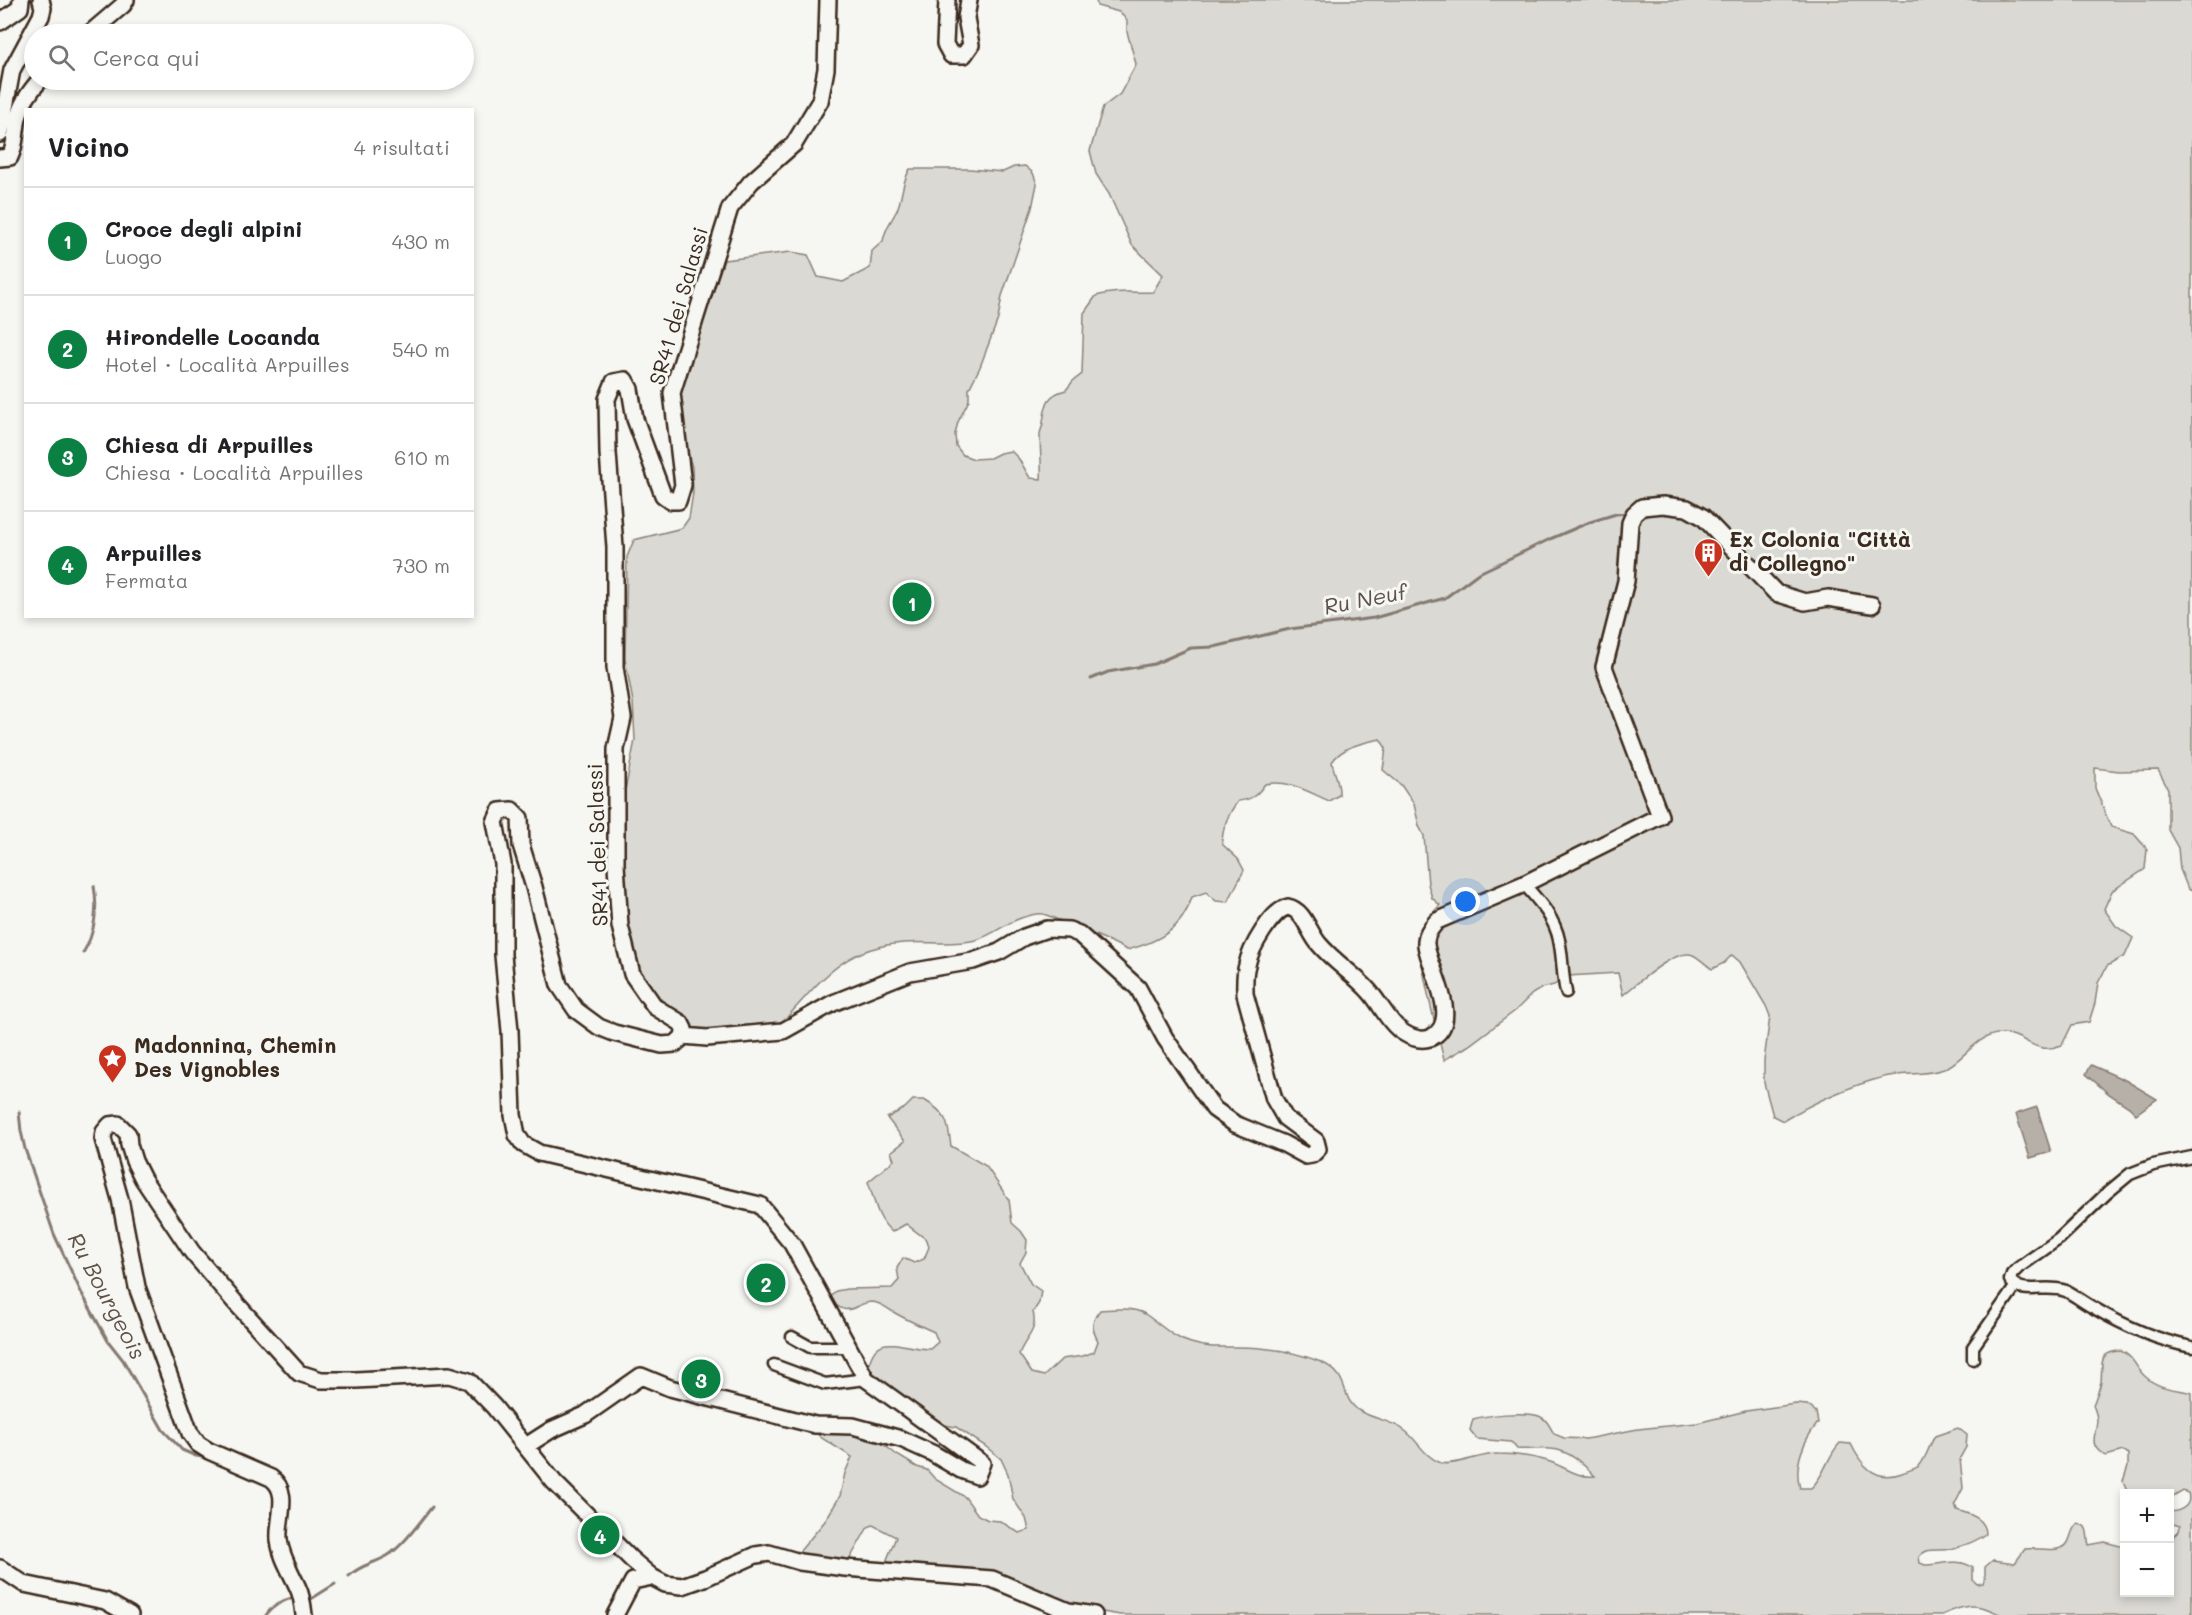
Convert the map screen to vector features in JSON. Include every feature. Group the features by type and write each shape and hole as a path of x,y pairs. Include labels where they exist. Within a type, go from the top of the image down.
{"street":[{"path":"0,22 20,8 21,0"},
{"path":"37,24 43,8 41,0"},
{"path":"101,24 126,0"},
{"name":"SR41 dei Salassi","path":"684,1036 681,1023 655,1007 632,974 620,926 616,865 616,749 623,718 615,667 615,547 608,453 607,399 614,382 625,380 630,388 635,419 663,495 671,501 678,501 683,485 672,393 730,208 751,182 794,144 820,101 826,69 828,0"},
{"path":"947,0 945,44 951,55 964,55 971,45 966,18 969,0"},
{"path":"0,134 12,70 24,48"},
{"path":"0,158 10,157 15,148 18,115 31,90"},
{"path":"526,1446 551,1430 585,1415 641,1376 670,1388 815,1425 853,1426 901,1439 977,1476 982,1464 866,1379 795,1250 760,1205 539,1153 523,1144 517,1135 513,1115 510,1031 503,955 503,864 495,822 500,812 512,810 520,818 521,845 559,985 576,1010 599,1027 614,1034 662,1045 675,1044 684,1036 707,1038 783,1031 833,1003 910,972 973,961 999,952 1024,937 1047,929 1069,930 1078,934 1138,988 1165,1038 1221,1116 1310,1156 1317,1152 1316,1141 1285,1118 1274,1099 1245,994 1244,980 1247,963 1276,912 1288,907 1296,909 1320,946 1370,991 1395,1025 1403,1033 1415,1039 1424,1040 1436,1035 1444,1022 1443,1002 1426,945 1428,931 1437,921 1524,884 1660,816 1604,667 1626,581 1630,523 1634,514 1642,507 1663,505 1688,508 1703,517 1776,593 1805,603 1828,598 1872,605"},
{"path":"1524,884 1545,909 1559,938 1566,992"},
{"path":"302,1602 284,1558 279,1539 283,1493 279,1483 209,1451 198,1444 190,1433 137,1287 120,1199 103,1139 104,1132 110,1125 118,1124 125,1129 134,1161 143,1179 192,1252 299,1373 321,1380 356,1380 427,1372 469,1381 494,1407 554,1482 631,1559 652,1577 665,1584 682,1586 756,1555 769,1553 800,1562 845,1568 992,1579 1068,1611 1094,1615"},
{"path":"2192,1157 2153,1165 2130,1174 2059,1239 2018,1268 2010,1280 2015,1287 2022,1289 2051,1287 2067,1292 2134,1329 2163,1341 2192,1347"},
{"path":"1973,1359 1973,1347 2015,1287"},
{"path":"792,1337 810,1347 848,1347"},
{"path":"774,1365 825,1384 866,1379"},
{"path":"0,1568 24,1584 105,1601 130,1615"},
{"path":"615,1615 633,1581 652,1577"}],"shaded area":[{"path":"1096,0 2192,0 2192,891 2188,889 2180,869 2178,848 2168,830 2168,789 2158,770 2119,771 2095,768 2095,788 2111,827 2134,834 2147,849 2145,869 2112,891 2104,909 2116,926 2133,938 2125,956 2107,966 2098,983 2089,1022 2072,1025 2062,1045 2051,1048 2035,1046 2007,1034 1989,1036 1944,1069 1891,1076 1858,1085 1807,1107 1783,1121 1773,1116 1764,1083 1764,1061 1770,1016 1766,1006 1740,962 1732,955 1724,963 1712,969 1695,956 1685,954 1657,968 1623,995 1618,973 1567,976 1554,985 1532,994 1515,1011 1468,1046 1444,1060 1424,975 1420,942 1424,924 1440,905 1432,898 1428,884 1424,836 1414,804 1401,785 1383,770 1386,748 1380,739 1347,749 1336,757 1332,762 1339,786 1339,795 1329,801 1298,787 1274,783 1265,784 1251,798 1238,801 1226,821 1222,844 1238,859 1244,870 1228,902 1216,901 1206,892 1192,897 1188,908 1175,926 1149,943 1127,950 1064,922 1038,914 1015,920 976,940 957,943 903,943 862,952 846,960 832,971 778,1027 700,1033 656,1001 635,964 624,914 624,796 635,740 633,702 625,658 627,557 634,540 682,528 689,518 693,493 692,467 679,408 681,379 724,260 791,252 808,255 818,277 843,282 870,268 872,251 883,241 897,210 910,169 970,169 1003,172 1014,167 1025,166 1033,173 1037,184 1032,208 1002,296 998,319 969,389 969,400 955,434 956,446 963,455 974,459 990,458 1011,451 1019,459 1030,478 1041,479 1040,435 1046,405 1054,395 1066,390 1082,374 1084,313 1096,296 1117,292 1153,292 1163,275 1132,245 1109,194 1096,174 1090,151 1103,107 1120,94 1136,64 1127,32 1127,20 1119,12 1097,6"},
{"path":"2091,1065 2125,1080 2157,1099 2136,1114 2086,1074"},
{"path":"913,1100 924,1100 938,1109 947,1124 951,1146 986,1166 1009,1200 1012,1223 1027,1240 1026,1252 1020,1263 1031,1284 1041,1291 1039,1303 1033,1312 1033,1329 1019,1354 1032,1373 1044,1376 1062,1359 1094,1352 1098,1341 1093,1325 1100,1310 1135,1310 1145,1314 1178,1338 1197,1345 1269,1349 1290,1352 1321,1362 1337,1374 1352,1405 1369,1416 1399,1427 1409,1434 1425,1452 1441,1463 1453,1463 1492,1454 1512,1455 1547,1461 1589,1476 1595,1476 1581,1462 1558,1450 1517,1449 1511,1442 1477,1439 1470,1430 1473,1419 1506,1414 1539,1416 1544,1419 1554,1434 1564,1438 1586,1439 1638,1429 1697,1423 1746,1411 1796,1404 1807,1405 1816,1412 1818,1423 1801,1453 1798,1471 1800,1488 1811,1488 1816,1483 1840,1443 1851,1444 1859,1459 1870,1470 1884,1476 1892,1475 1919,1466 1935,1436 1958,1428 1967,1435 1966,1447 1960,1458 1963,1488 1955,1504 1957,1510 1980,1520 1986,1534 1954,1548 1929,1550 1919,1557 1920,1563 1925,1565 1956,1562 1968,1565 1973,1568 1973,1580 1977,1584 1983,1583 1985,1567 1993,1560 2015,1563 2025,1549 2064,1547 2078,1523 2086,1529 2089,1545 2105,1542 2120,1546 2120,1597 2174,1597 2174,1535 2179,1531 2180,1526 2174,1524 2174,1511 2185,1507 2189,1498 2188,1493 2183,1491 2174,1497 2174,1489 2127,1489 2123,1481 2128,1466 2128,1454 2123,1451 2106,1456 2096,1448 2094,1440 2097,1420 2093,1405 2101,1382 2103,1360 2108,1354 2121,1351 2152,1382 2163,1387 2192,1393 2192,1615 2001,1615 1985,1608 1971,1606 1942,1615 1120,1615 1062,1605 1030,1589 884,1567 896,1537 873,1525 868,1527 848,1562 795,1557 825,1521 840,1496 845,1473 852,1457 820,1437 814,1430 869,1436 917,1467 927,1470 935,1479 965,1497 978,1515 988,1520 1000,1521 1019,1533 1029,1530 1026,1518 1013,1499 1008,1474 1001,1459 956,1427 933,1423 875,1381 868,1369 871,1356 883,1345 930,1349 938,1342 934,1332 873,1302 847,1310 829,1299 836,1291 847,1289 892,1288 899,1280 897,1268 903,1258 914,1263 924,1259 929,1247 927,1240 906,1224 892,1232 887,1227 879,1215 868,1182 894,1160 891,1152 905,1141 887,1118 905,1108"},
{"path":"2037,1107 2051,1152 2030,1158 2016,1114"}],"waterway":[{"name":"Ru Neuf","path":"1091,679 1108,672 1154,664 1191,648 1214,647 1290,629 1374,618 1445,598 1477,574 1550,539 1590,522 1616,514 1630,513"},
{"name":"Ru Bourgeois","path":"83,953 95,921 94,886"},
{"name":"Ru Bourgeois","path":"19,1112 25,1149 54,1234 81,1292 108,1341 123,1360 163,1430 182,1450 209,1458"},
{"path":"349,1576 358,1569 393,1552 432,1507"},
{"path":"308,1601 335,1584"},
{"path":"266,1615 279,1603 295,1597"}],"place":[{"name":"Ex Colonia \"Città di Collegno\"","path":"1708,578"},
{"name":"Croce degli alpini","path":"912,602"},
{"name":"Madonnina, Chemin Des Vignobles","path":"113,1084"},
{"name":"Hirondelle Locanda","path":"766,1283"},
{"name":"Chiesa di Arpuilles","path":"701,1379"},
{"name":"Arpuilles","path":"600,1535"}]}
